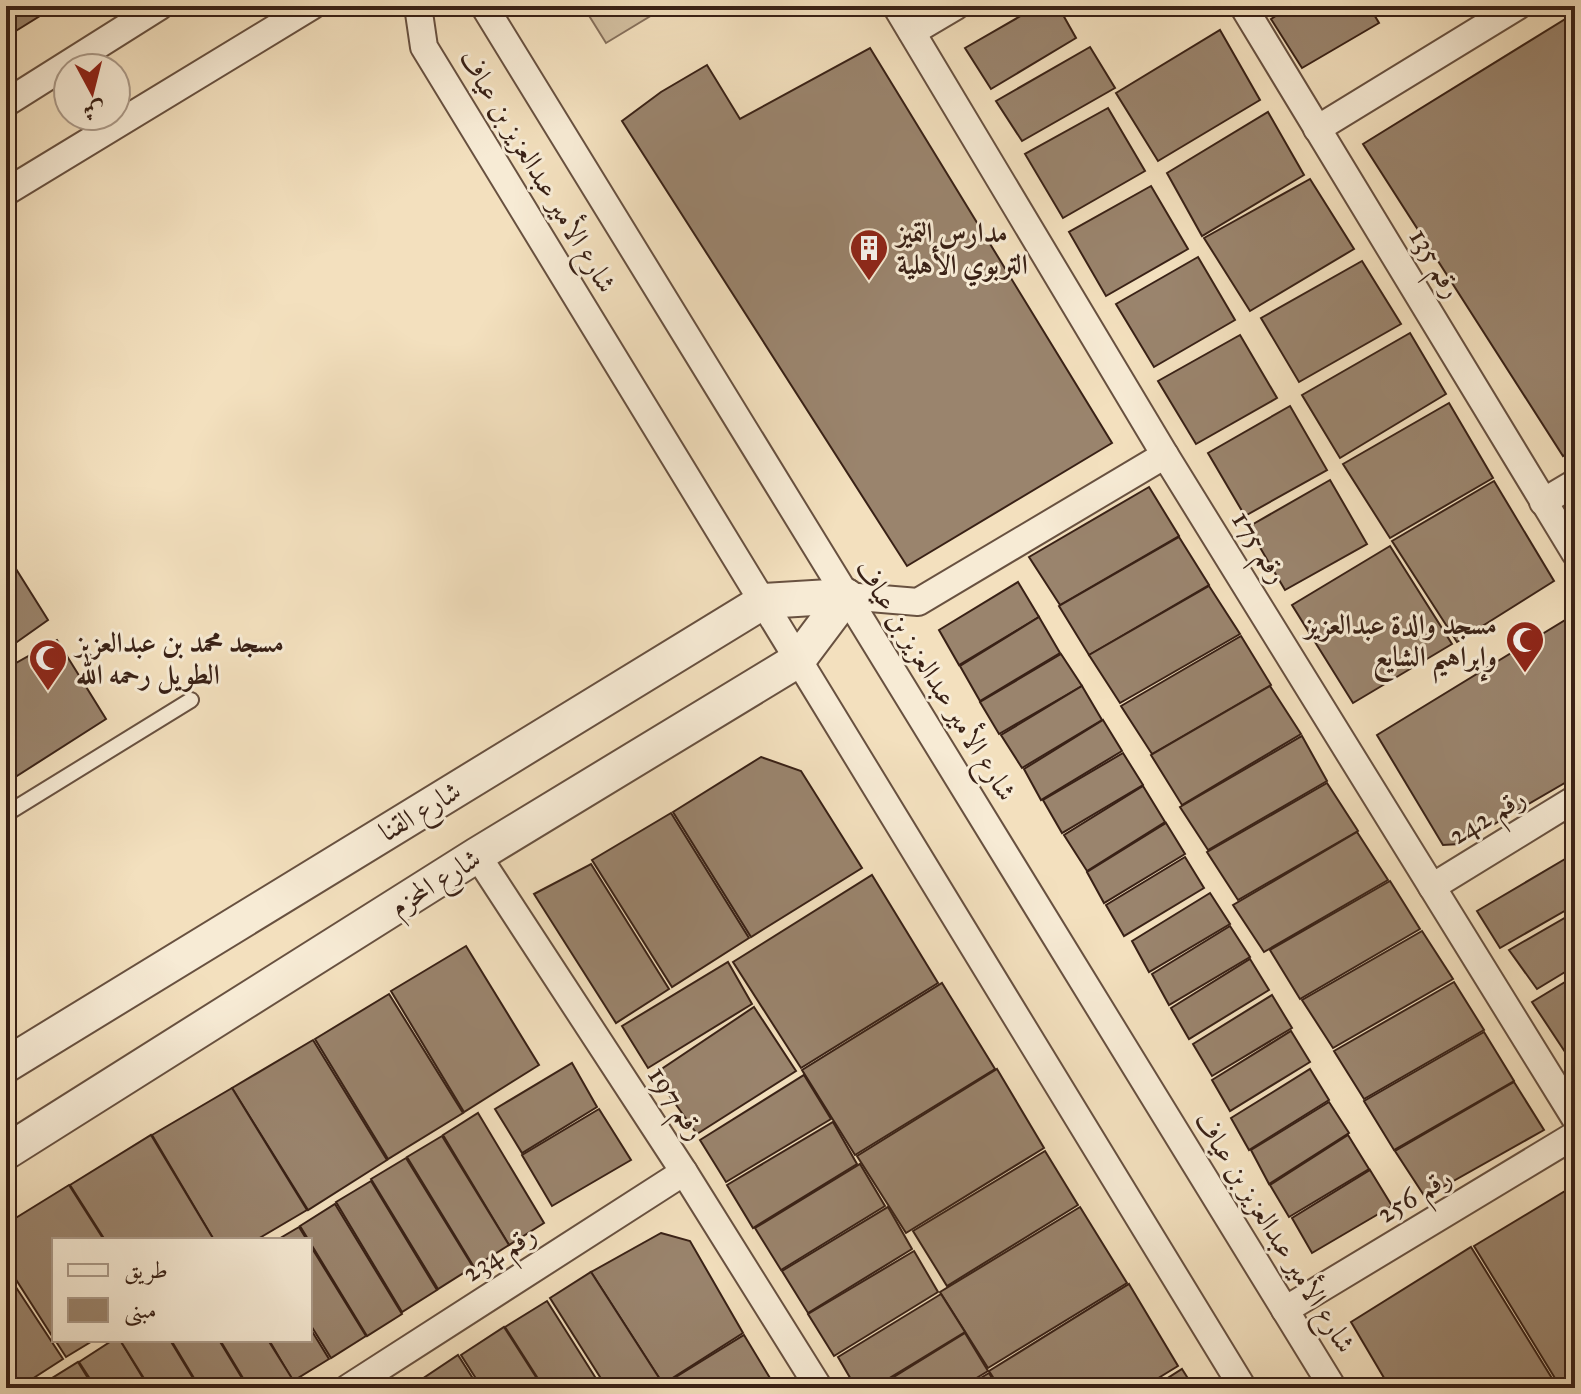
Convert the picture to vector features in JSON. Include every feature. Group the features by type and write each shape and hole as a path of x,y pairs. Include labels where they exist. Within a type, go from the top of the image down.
{"street":[{"path":"6,103 160,6"},
{"path":"6,192 312,6"},
{"name":"شارع الأمير عبدالعزيز بن عياف","path":"418,6 424,47 1243,1388"},
{"name":"شارع الأمير عبدالعزيز بن عياف","path":"484,6 1333,1388"},
{"name":"رقم 175","path":"896,6 1165,455 1575,1118"},
{"path":"912,32 956,6"},
{"name":"رقم 135","path":"1243,6 1575,553"},
{"path":"1317,129 1518,6"},
{"path":"846,596 918,602 1165,455"},
{"path":"1543,502 1575,483"},
{"name":"شارع القنا","path":"6,1065 764,601 846,596"},
{"name":"شارع المحزم","path":"6,1152 477,855 798,660 846,596"},
{"name":"رقم 242","path":"1432,887 1575,799"},
{"name":"رقم 197","path":"477,855 684,1172 819,1388"},
{"name":"رقم 256","path":"1285,1310 1575,1135"},
{"name":"رقم 234","path":"348,1388 684,1172"}],"lane":[{"path":"6,814 191,700"}],"shaded area":[{"path":"583,6 667,6 606,43"}],"building":[{"path":"6,6 56,6 6,37"},
{"path":"1038,6 1058,6 1076,38 991,89 965,48"},
{"path":"1292,6 1369,6 1379,23 1302,68 1271,19"},
{"path":"1575,13 1575,448 1563,456 1363,144"},
{"path":"1220,30 1260,100 1158,161 1116,93"},
{"path":"1090,47 1115,88 1022,141 996,101"},
{"name":"مدارس التميز التربوي الأهلية","path":"870,48 1112,443 907,566 622,121 661,92 707,65 740,119"},
{"path":"1108,108 1145,171 1063,218 1025,154"},
{"path":"1268,112 1304,175 1202,236 1167,173"},
{"path":"1310,179 1354,249 1250,311 1204,238"},
{"path":"1151,186 1188,249 1106,296 1069,232"},
{"path":"1198,257 1235,320 1154,367 1116,304"},
{"path":"1362,261 1401,324 1299,382 1261,318"},
{"path":"1410,333 1446,394 1340,458 1302,395"},
{"path":"1240,335 1277,398 1196,444 1158,381"},
{"path":"1449,403 1493,478 1390,538 1343,464"},
{"path":"1290,406 1327,470 1245,516 1208,453"},
{"path":"1330,480 1367,544 1285,590 1248,527"},
{"path":"1494,481 1554,581 1457,642 1392,541"},
{"path":"1149,487 1179,536 1060,605 1029,557"},
{"path":"1179,537 1209,585 1089,655 1059,606"},
{"path":"1390,546 1452,644 1353,703 1292,605"},
{"name":"مسجد محمد بن عبدالعزيز الطويل رحمه الله","path":"6,553 48,620 7,649 14,664 57,640 106,719 6,783"},
{"path":"1018,582 1039,617 959,665 939,630"},
{"path":"1209,586 1240,634 1120,703 1089,655"},
{"name":"مسجد والدة عبدالعزيز وإبراهيم الشايع","path":"1575,614 1575,777 1460,844 1443,845 1377,735"},
{"path":"1039,617 1060,653 980,701 960,666"},
{"path":"1241,636 1271,685 1152,754 1121,706"},
{"path":"1061,654 1082,686 999,734 980,702"},
{"path":"1082,686 1102,720 1022,768 1001,735"},
{"path":"1270,686 1301,734 1182,805 1151,755"},
{"path":"1103,720 1122,751 1041,800 1024,769"},
{"path":"1302,736 1327,781 1208,850 1180,807"},
{"path":"1123,753 1143,785 1062,833 1043,800"},
{"path":"761,757 801,771 862,868 751,937 673,812"},
{"path":"1327,783 1358,831 1238,900 1207,852"},
{"path":"1143,786 1165,822 1087,871 1064,835"},
{"path":"671,813 749,938 672,987 592,860"},
{"path":"1166,823 1185,854 1104,903 1087,872"},
{"path":"1357,832 1388,880 1264,952 1233,905"},
{"path":"1185,857 1204,888 1124,936 1106,905"},
{"path":"1565,859 1575,875 1575,905 1500,948 1477,911"},
{"path":"591,864 669,989 616,1023 534,894"},
{"path":"872,875 938,983 801,1068 733,962"},
{"path":"1390,881 1420,929 1300,999 1270,950"},
{"path":"1210,893 1230,924 1149,972 1132,941"},
{"path":"1575,912 1575,966 1537,989 1509,950"},
{"path":"1230,926 1250,957 1169,1005 1152,974"},
{"path":"1422,931 1453,979 1333,1048 1302,1000"},
{"path":"466,946 539,1065 464,1112 391,991"},
{"path":"1250,959 1269,990 1189,1039 1171,1008"},
{"path":"728,962 752,1004 648,1068 622,1026"},
{"path":"1575,976 1575,1067 1532,1002"},
{"path":"1454,982 1484,1030 1364,1099 1334,1051"},
{"path":"942,983 995,1069 855,1155 802,1070"},
{"path":"389,994 463,1113 388,1159 315,1039"},
{"path":"1272,995 1292,1028 1212,1076 1193,1044"},
{"path":"754,1007 796,1071 697,1134 654,1074"},
{"path":"1291,1031 1310,1062 1230,1111 1212,1080"},
{"path":"1484,1032 1514,1081 1394,1150 1364,1101"},
{"path":"313,1040 387,1160 308,1210 232,1088"},
{"path":"572,1063 597,1107 522,1153 495,1109"},
{"path":"997,1069 1044,1148 906,1233 857,1156"},
{"path":"1310,1069 1329,1100 1249,1150 1231,1118"},
{"path":"804,1075 831,1119 726,1182 700,1140"},
{"path":"1514,1082 1544,1130 1425,1197 1395,1151"},
{"path":"232,1088 307,1210 259,1238 213,1238 152,1135"},
{"path":"1329,1102 1349,1133 1269,1184 1251,1150"},
{"path":"599,1109 631,1160 552,1206 522,1155"},
{"path":"478,1113 544,1223 509,1245 443,1135"},
{"path":"833,1122 857,1164 753,1228 727,1185"},
{"path":"151,1135 213,1238 104,1238 70,1185"},
{"path":"1348,1135 1369,1169 1289,1217 1270,1185"},
{"path":"442,1136 509,1245 474,1267 407,1157"},
{"path":"1045,1151 1078,1205 947,1286 913,1231"},
{"path":"406,1158 473,1267 438,1289 371,1179"},
{"path":"860,1164 885,1206 781,1270 755,1228"},
{"path":"1370,1170 1392,1206 1312,1253 1292,1218"},
{"path":"371,1181 437,1290 402,1312 336,1202"},
{"path":"69,1185 103,1238 52,1238 52,1336 6,1264 6,1224"},
{"path":"1575,1185 1575,1388 1561,1388 1474,1246"},
{"path":"335,1204 402,1314 367,1336 312,1246 312,1238 307,1238 300,1226"},
{"path":"888,1207 912,1249 808,1313 782,1271"},
{"path":"1080,1207 1127,1283 988,1368 940,1292"},
{"path":"299,1227 306,1238 280,1238"},
{"path":"661,1233 690,1241 743,1333 663,1384 591,1272"},
{"path":"1471,1247 1558,1388 1390,1388 1351,1322"},
{"path":"312,1248 366,1336 331,1358 312,1327"},
{"path":"914,1251 938,1292 834,1356 808,1314"},
{"path":"6,1272 63,1359 18,1388 6,1388"},
{"path":"591,1272 663,1384 656,1388 607,1388 550,1298"},
{"path":"1129,1284 1178,1366 1142,1388 1000,1388 989,1371"},
{"path":"941,1294 965,1332 873,1388 856,1388 838,1357"},
{"path":"547,1301 602,1388 544,1388 505,1327"},
{"path":"504,1327 543,1388 482,1388 461,1355"},
{"path":"312,1331 329,1359 293,1381 270,1342 312,1342"},
{"path":"965,1333 988,1371 960,1388 876,1388"},
{"path":"744,1335 776,1388 676,1388 671,1380"},
{"path":"56,1342 91,1342 66,1357"},
{"path":"110,1342 121,1342 149,1388 96,1388 79,1362"},
{"path":"121,1342 171,1342 199,1388 150,1388"},
{"path":"172,1342 220,1342 248,1388 200,1388"},
{"path":"221,1342 269,1342 293,1380 281,1388 249,1388"},
{"path":"458,1355 479,1388 415,1388 413,1385"},
{"path":"78,1362 94,1388 36,1388"},
{"path":"1182,1369 1194,1388 1152,1388"},
{"path":"989,1373 998,1388 964,1388"}],"place":[{"name":"مدارس التميز التربوي الأهلية","path":"869,282"},
{"name":"مسجد والدة عبدالعزيز وإبراهيم الشايع","path":"1525,674"},
{"name":"مسجد محمد بن عبدالعزيز الطويل رحمه الله","path":"48,692"}]}
